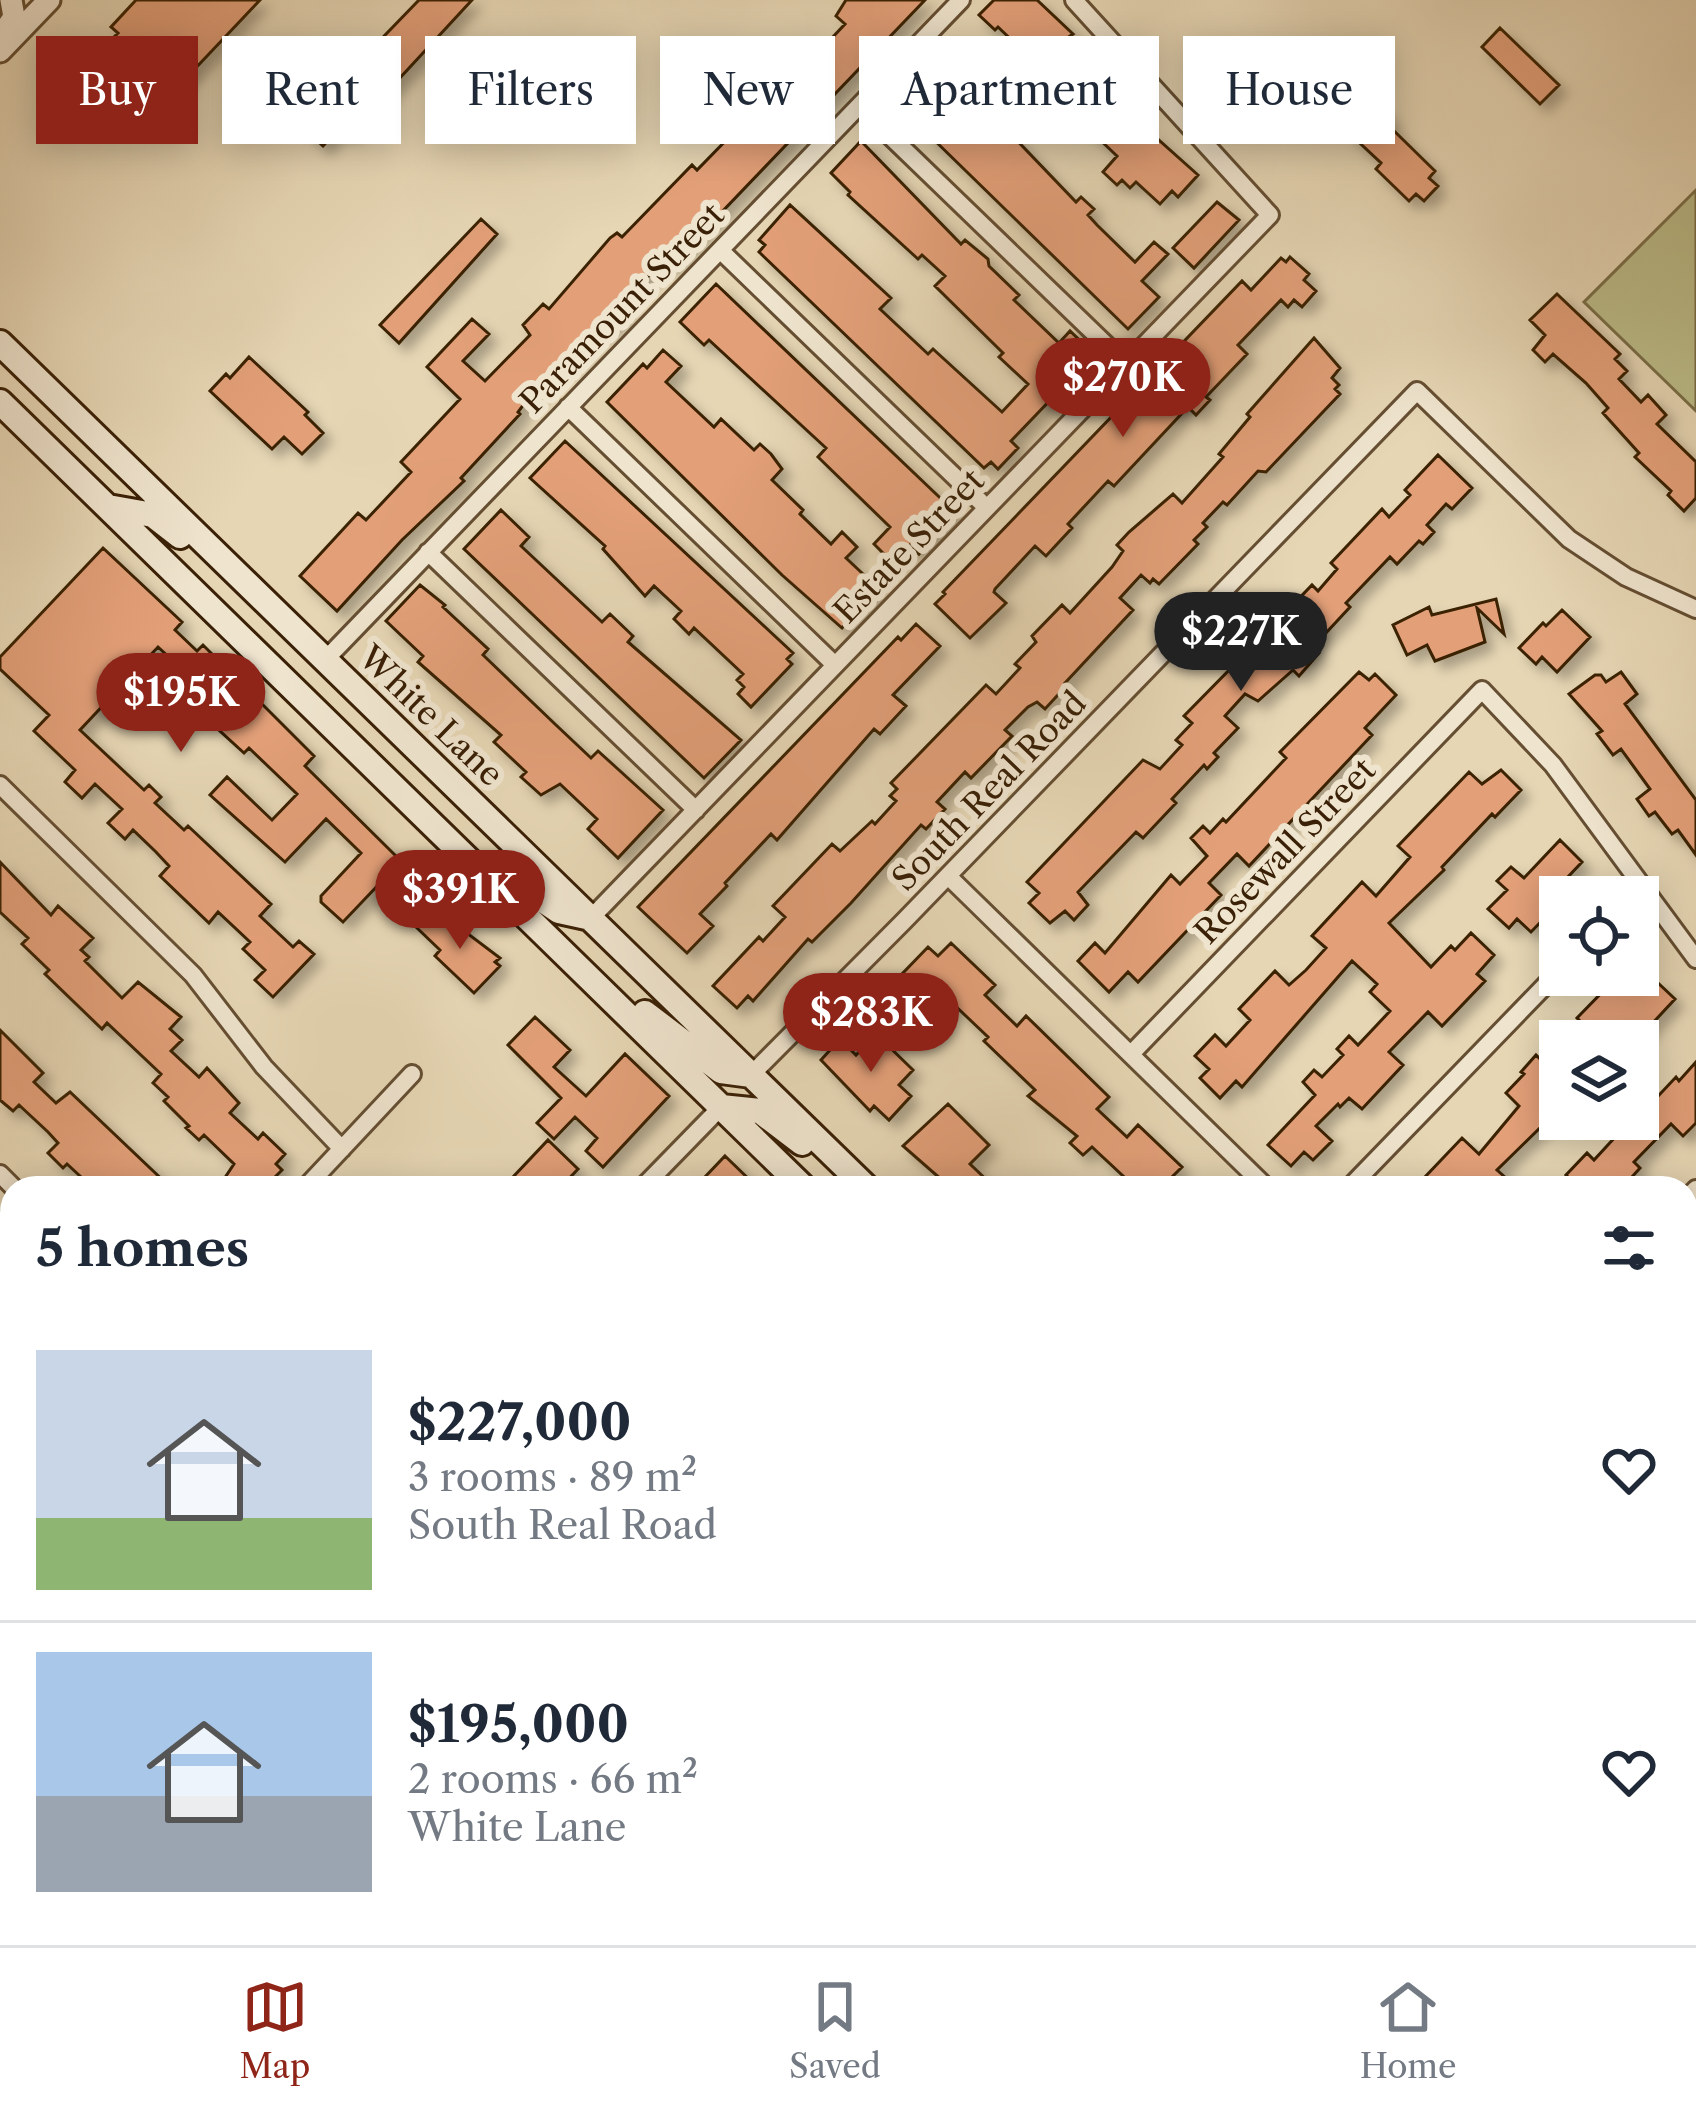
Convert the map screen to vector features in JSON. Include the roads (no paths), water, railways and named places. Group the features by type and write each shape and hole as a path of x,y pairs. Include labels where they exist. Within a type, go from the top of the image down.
{"main road":[{"name":"White Lane","path":"0,343 852,1176"},
{"path":"0,402 792,1176"},
{"path":"108,507 153,515 276,611"},
{"path":"445,834 559,911 591,918"},
{"path":"575,962 722,1071 751,1075"},
{"path":"721,1107 760,1111 848,1176"}],"street":[{"path":"0,39 14,16 11,0"},
{"path":"0,51 49,0"},
{"name":"Paramount Street","path":"926,36 961,0"},
{"name":"Estate Street","path":"591,918 1270,215 1074,0"},
{"name":"Paramount Street","path":"326,659 859,106"},
{"path":"898,144 1126,364"},
{"path":"720,250 987,508"},
{"name":"South Real Road","path":"751,1075 1417,391 1569,539 1626,577 1696,609"},
{"path":"568,407 835,665"},
{"path":"428,552 696,810"},
{"name":"Rosewall Street","path":"1131,1054 1482,690 1553,765 1629,876"},
{"path":"0,785 193,975 264,1066 342,1149"},
{"path":"948,876 1255,1176"},
{"path":"1659,915 1696,958"},
{"path":"1361,1176 1539,992"},
{"path":"316,1176 412,1074"},
{"path":"654,1176 721,1107"}]}
